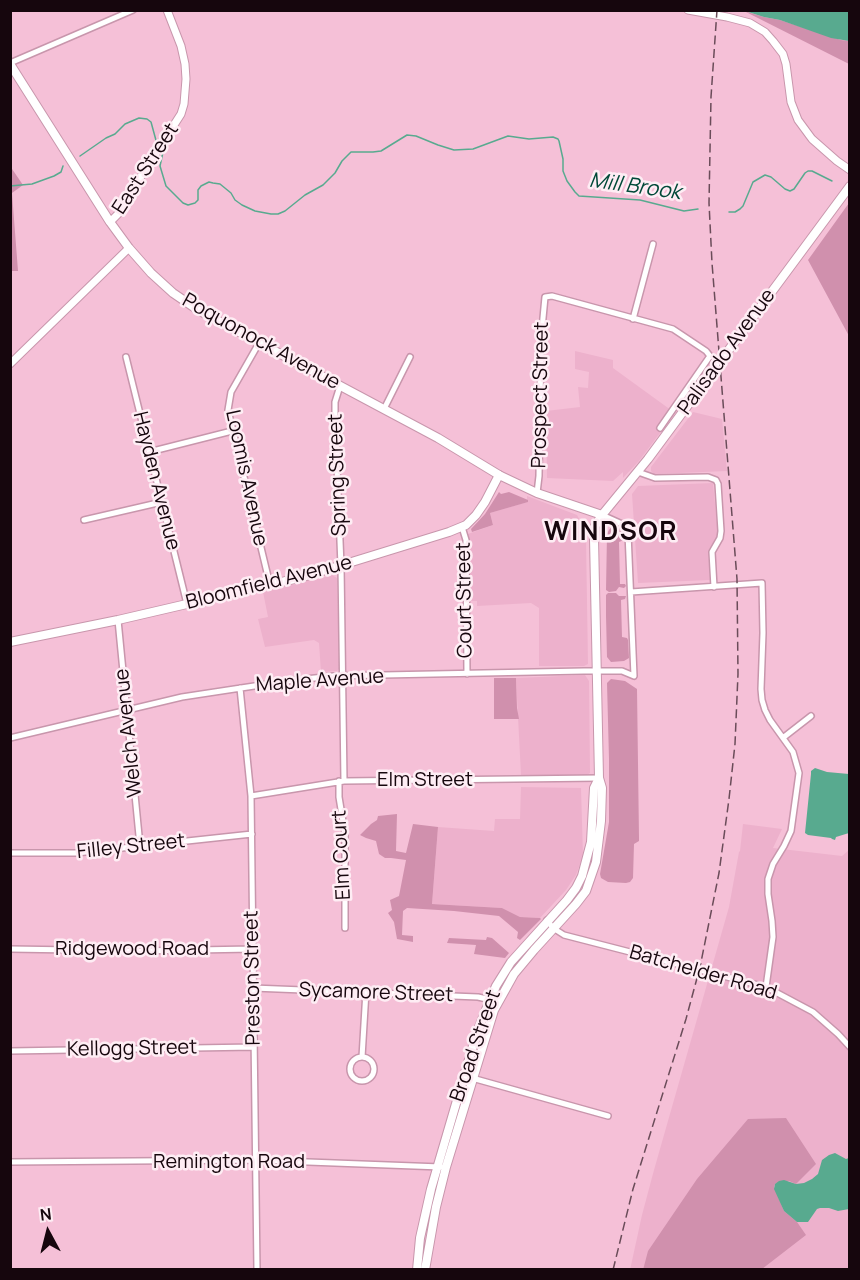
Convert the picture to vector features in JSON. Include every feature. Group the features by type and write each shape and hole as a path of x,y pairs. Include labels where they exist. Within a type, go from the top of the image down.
{"main road":[{"name":"Poquonock Avenue","path":"10,64 110,222 151,273 173,292 198,309 438,438 499,475 537,493 602,515"},
{"name":"Palisado Avenue","path":"602,515 639,472 849,186"},
{"name":"Bloomfield Avenue","path":"10,642 270,585 341,566 462,527 479,511 499,475"},
{"name":"Broad Street","path":"494,1001 514,974 586,891 586,877 594,850 594,788 599,778 594,538 596,523 602,515"},
{"name":"Broad Street","path":"417,1269 425,1213 442,1167 469,1077 490,1023 494,1001 511,962 586,877"},
{"name":"Broad Street","path":"425,1269 442,1167"}],"street":[{"path":"10,64 133,10"},
{"name":"East Street","path":"110,222 125,207 140,178 175,126 184,104 185,64 181,46 167,10"},
{"path":"688,10 750,23 765,32 783,54 791,102 798,120 812,139 849,170"},
{"path":"654,244 633,319 673,329 710,356 660,428"},
{"path":"10,364 129,248"},
{"name":"Prospect Street","path":"537,493 541,339 545,297 633,319"},
{"name":"Loomis Avenue","path":"259,342 231,392 228,410 270,585"},
{"name":"Hayden Avenue","path":"126,357 187,604"},
{"path":"384,409 410,357"},
{"name":"Spring Street","path":"340,386 335,402 335,415 343,675 341,781"},
{"path":"149,452 232,431"},
{"path":"639,472 653,478 708,477 716,480 721,531 720,538 712,552 714,586"},
{"path":"84,520 162,502"},
{"path":"602,515 617,521 627,530 631,592 762,584 762,700 768,715 794,752 798,781 791,831 773,864 768,879 773,944 766,987"},
{"name":"Court Street","path":"462,527 466,542 467,674"},
{"name":"Maple Avenue","path":"10,738 183,697 308,678 343,675 596,671 624,671 634,676 631,592"},
{"name":"Welch Avenue","path":"118,620 140,846"},
{"name":"Preston Street","path":"240,688 251,795 257,1269"},
{"path":"784,737 811,716"},
{"name":"Elm Street","path":"251,795 341,781 599,778"},
{"name":"Elm Court","path":"341,781 339,797 345,834 345,928"},
{"name":"Filley Street","path":"10,853 76,853 252,834"},
{"name":"Batchelder Road","path":"547,920 564,936 766,987 813,1012 849,1047"},
{"name":"Ridgewood Road","path":"10,949 137,951 253,949"},
{"name":"Sycamore Street","path":"253,988 478,997 494,1001"},
{"path":"362,1058 366,991"},
{"name":"Kellogg Street","path":"10,1051 254,1047"},
{"path":"362,1058 370,1061 374,1068 372,1076 366,1081 358,1081 352,1076 350,1069 355,1059 362,1058"},
{"path":"469,1077 608,1116"},
{"name":"Remington Road","path":"10,1162 255,1160 442,1167"}],"shaded area":[{"path":"744,11 849,41 849,64"},
{"path":"745,11 849,11 849,41 831,38 780,20"},
{"path":"10,166 23,185 12,193 18,271 11,271"},
{"path":"849,203 849,336 808,260"},
{"path":"575,351 613,360 613,368 675,413 639,461 623,478 623,472 613,481 547,478 546,411 580,407 578,387 588,388 589,372 575,369"},
{"path":"693,412 722,419 727,471 654,474 651,467"},
{"path":"713,483 718,535 708,551 710,580 638,583 632,494 638,486"},
{"path":"499,492 501,494 509,492 528,502 490,513 493,525 472,532 471,529 485,514"},
{"path":"527,496 577,515 584,528 588,664 584,666 539,666 539,608 531,603 477,606 477,601 470,601 468,534 493,525 490,513 527,502"},
{"path":"615,525 621,529 624,537 624,540 619,542 620,584 626,586 609,592 606,590 607,534"},
{"path":"332,575 337,578 339,669 321,672 319,643 314,640 265,647 258,619 268,617 263,592"},
{"path":"608,593 626,596 621,600 622,637 628,640 629,658 624,661 611,662 607,657 606,595"},
{"path":"585,675 589,681 590,773 587,775 521,775 516,678"},
{"path":"494,678 516,678 519,719 494,719"},
{"path":"611,679 625,681 637,689 639,841 634,844 633,878 626,883 608,882 601,878 600,874 609,822 607,683"},
{"path":"815,768 827,772 849,774 849,833 836,837 835,840 805,833 811,771"},
{"path":"521,787 581,788 583,856 576,875 566,890 540,918 520,917 502,908 432,904 438,827 494,831 495,819 520,819"},
{"path":"397,814 396,851 406,853 413,824 438,827 432,904 502,908 520,917 541,919 520,940 517,938 518,932 499,916 407,908 403,911 402,935 413,936 413,942 397,939 394,922 388,913 392,910 390,900 399,896 406,860 385,858 379,854 376,841 360,835 377,820 378,816"},
{"path":"743,824 782,829 773,848 842,856 849,850 849,1269 630,1270 654,1170 729,907"},
{"path":"487,937 492,938 509,953 505,958 474,954 476,945 447,943 449,938 486,940"},
{"path":"786,1118 816,1164 796,1184 789,1181 775,1184 774,1187 784,1211 797,1222 806,1235 762,1269 643,1270 648,1251 697,1179 748,1119"},
{"path":"835,1153 846,1159 849,1158 849,1209 838,1211 820,1208 808,1222 797,1222 784,1211 774,1189 775,1184 784,1180 796,1184 804,1183 812,1179 818,1174 822,1160"}],"waterway":[{"name":"Mill Brook","path":"80,156 115,134 125,124 139,118 151,122 157,144"},
{"name":"Mill Brook","path":"163,152 160,166 166,186 183,203 188,205 195,203 198,200 198,190 209,182 220,184 242,205 255,211 278,214 323,185 351,152 381,151 407,135 454,150 473,149 508,136 529,139 553,137 559,141 563,171 567,181 579,196 640,200 684,211 698,209"},
{"name":"Mill Brook","path":"10,186 32,184 54,176 61,172 63,166"},
{"name":"Mill Brook","path":"729,212 735,212 743,206 753,182 765,175 790,191 808,171 832,181"}],"railway":[{"path":"613,1270 633,1189 700,967 719,873 735,744 738,674 737,579 709,203 711,97 717,10"}],"district":[{"name":"WINDSOR","path":"611,533"}]}
